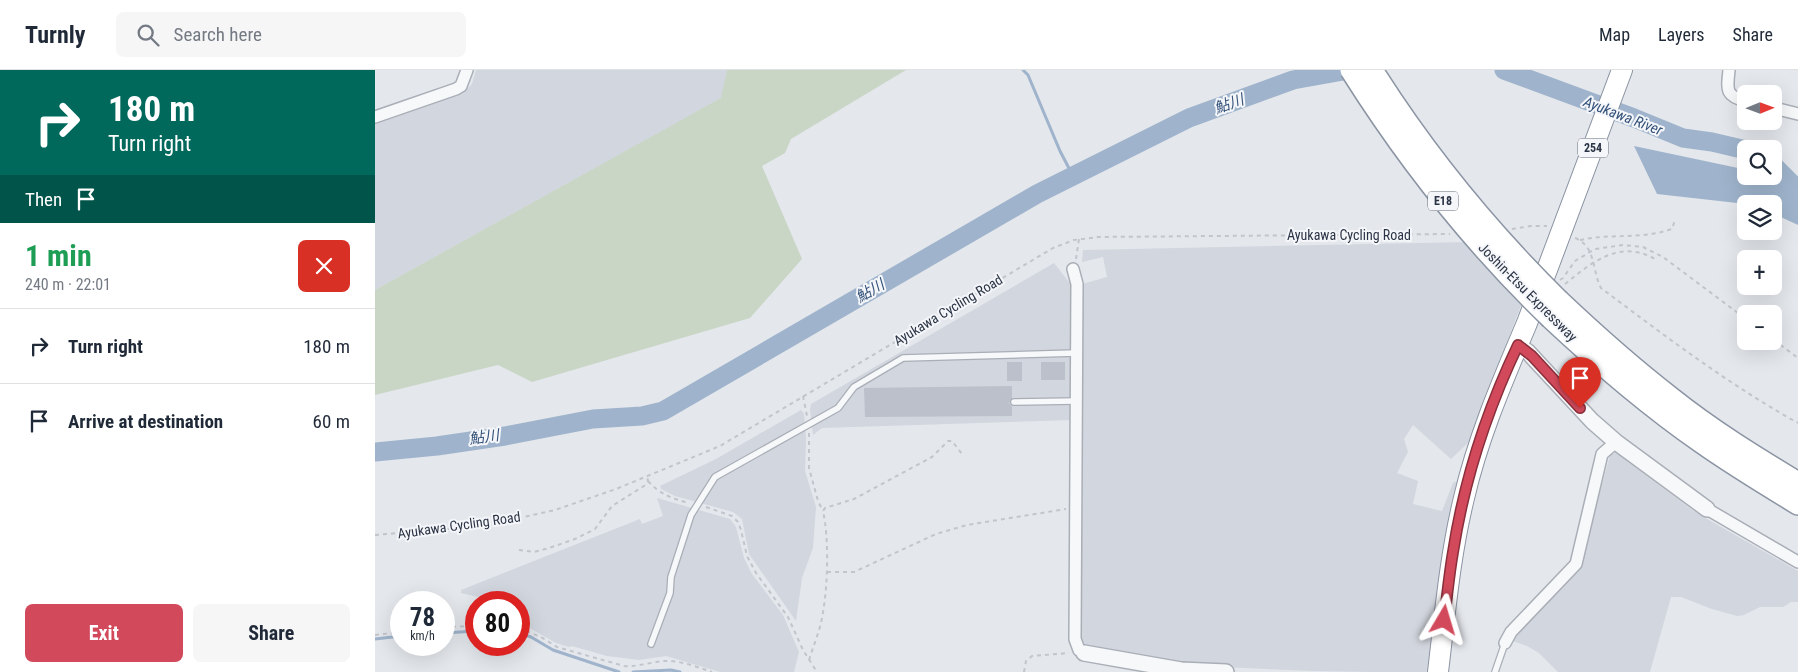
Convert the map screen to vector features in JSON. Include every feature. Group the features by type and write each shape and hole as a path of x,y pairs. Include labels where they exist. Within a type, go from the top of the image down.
{"highway":[{"name":"Joshin-Etsu Expressway","path":"1351,70 1395,136 1442,200 1519,287 1558,301 1623,383 1747,473 1798,504"},
{"name":"Joshin-Etsu Expressway","path":"1372,70 1411,128 1459,191 1525,267 1558,301 1634,369 1672,399 1713,429 1798,483"},
{"name":"254","path":"1438,672 1453,552 1464,498 1479,444 1509,363 1518,345 1559,229 1622,70"}],"street":[{"path":"375,117 456,89 461,86 467,70"},
{"path":"1729,70 1729,92 1737,99"},
{"path":"1783,110 1798,114"},
{"path":"1073,269 1077,284 1075,639 1081,652 1181,670 1226,672"},
{"path":"1518,345 1529,352 1592,421 1616,442 1707,508 1798,562"},
{"path":"1505,643 1511,632 1576,564 1603,454 1616,442"}],"lane":[{"path":"651,644 670,593 671,577 696,505 715,477 838,408 854,387 907,356 1076,353"},
{"path":"1014,402 1076,402"},
{"path":"1495,672 1505,643"}],"path":[{"path":"1580,240 1660,233 1672,229 1675,220"},
{"path":"1508,230 1531,226 1545,226 1559,229 1580,240 1590,252 1596,278 1601,288 1692,356 1762,403 1798,423"},
{"name":"Ayukawa Cycling Road","path":"375,535 497,523 555,510 616,489 720,446 1053,248 1080,239 1099,237 1457,234"},
{"path":"1073,269 1080,239"},
{"path":"1554,279 1560,280 1563,278 1575,261 1595,249 1623,244 1643,247 1663,257 1737,312"},
{"path":"1558,301 1582,270 1604,256 1619,251 1646,254 1655,259"},
{"path":"1782,346 1798,358"},
{"path":"803,396 810,443 809,468 818,501 823,511 826,535 823,614 809,660"},
{"path":"823,511 825,508 853,500 932,457 948,441 952,441 962,454"},
{"path":"647,476 648,480 658,491 671,498 732,516 741,530 747,556 788,616 800,643 817,672"},
{"path":"519,550 534,552 575,540 595,529 612,506 644,486 648,480"},
{"path":"826,572 853,572 936,534 967,525 1056,512 1075,507"},
{"path":"530,632 557,647 624,666 666,661 688,664 712,672"},
{"path":"375,635 390,633"},
{"path":"1024,672 1026,661 1032,656 1081,652"}],"shaded area":[{"path":"476,70 727,70 722,98 375,290 375,124 462,94 472,84"},
{"path":"1468,242 1523,300 1469,442 1451,459 1413,425 1404,439 1408,452 1397,473 1418,481 1413,504 1442,511 1453,483 1461,479 1431,667 1426,672 1373,672 1175,665 1087,648 1079,638 1082,284 1107,277 1103,257 1082,262 1083,250"},
{"path":"1054,263 1072,286 1072,420 822,428 813,435 811,404"},
{"path":"801,410 804,414 806,439 805,471 816,507 813,548 802,578 796,621 749,554 742,519 733,512 675,496 661,489 660,486 716,459"},
{"path":"1616,453 1695,512 1798,571 1798,602 1791,602 1783,607 1760,607 1744,615 1737,616 1681,597 1671,597 1650,672 1558,672 1539,653 1513,641 1515,636 1579,570 1610,455"},
{"path":"657,498 730,519 736,527 744,558 752,574 783,615 799,652 794,672 720,672 666,656 639,660 607,656 572,646 569,647 556,643 530,628 530,591 465,591 465,594 461,593 461,590 640,519 642,524 663,516"}],"green space":[{"path":"727,70 906,70 791,139 785,153 762,166 802,259 750,318 532,382 498,365 375,395 375,290 721,98"}],"water":[{"path":"1634,146 1737,168 1737,185 1782,185 1782,182 1798,187 1798,225 1782,218 1782,195 1737,195 1737,203 1657,194"}],"building":[{"path":"1007,362 1022,362 1022,381 1007,381"},
{"path":"1041,362 1065,362 1065,380 1041,380"},
{"path":"1012,386 1012,398 1009,403 1012,406 1012,416 865,417 864,388"}],"waterway":[{"path":"1023,70 1028,75 1060,151 1073,176"},
{"name":"鮎川","path":"375,452 437,446 505,436 593,419 642,416 663,411 1037,194 1189,118 1293,80 1349,70"},
{"name":"Ayukawa River","path":"1504,70 1683,138 1737,148"},
{"name":"Ayukawa River","path":"1782,174 1792,184 1798,196"},
{"path":"455,632 465,632"},
{"path":"375,639 390,637"},
{"path":"530,637 553,650 619,672"},
{"path":"633,672 671,670 680,672"}],"route":[{"path":"1444,620 1453,552 1464,498 1479,444 1509,363 1518,345 1529,352 1580,408"}]}
